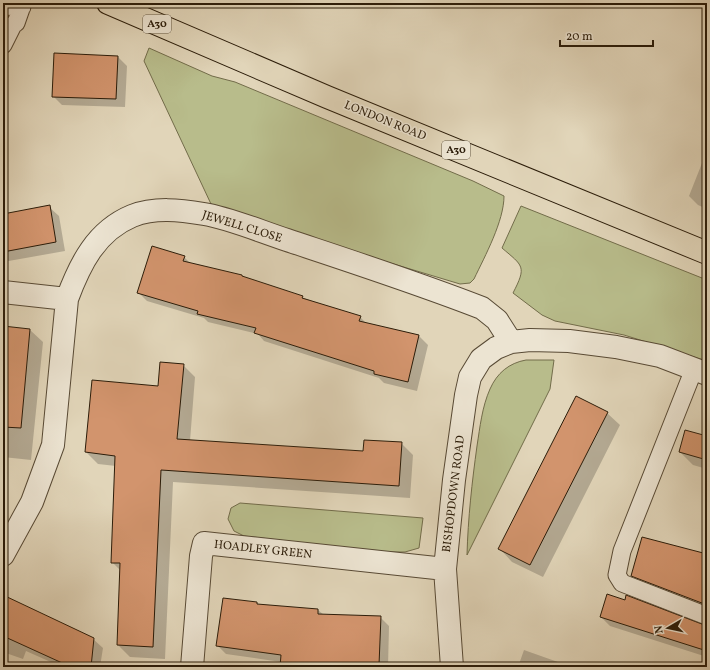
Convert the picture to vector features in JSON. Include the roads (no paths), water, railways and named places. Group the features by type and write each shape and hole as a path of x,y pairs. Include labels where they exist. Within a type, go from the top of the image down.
{"highway":[{"name":"LONDON ROAD","path":"108,3 327,97 707,253"}],"street":[{"name":"JEWELL CLOSE","path":"3,556 32,502 53,445 67,299 86,256 98,239 116,224 133,216 152,211 177,210 206,214 347,260 475,306 497,320 511,342"},
{"path":"3,292 67,299"},
{"name":"BISHOPDOWN ROAD","path":"452,667 445,569 454,480 470,377 481,359 496,348 511,342 530,340 564,341 616,347 660,356 700,372"},
{"name":"HOADLEY GREEN","path":"192,667 204,544 445,569"}],"lane":[{"path":"3,6 22,5 18,19 7,29 3,45"},
{"path":"700,372 622,551 617,575 622,583 707,616"}]}
